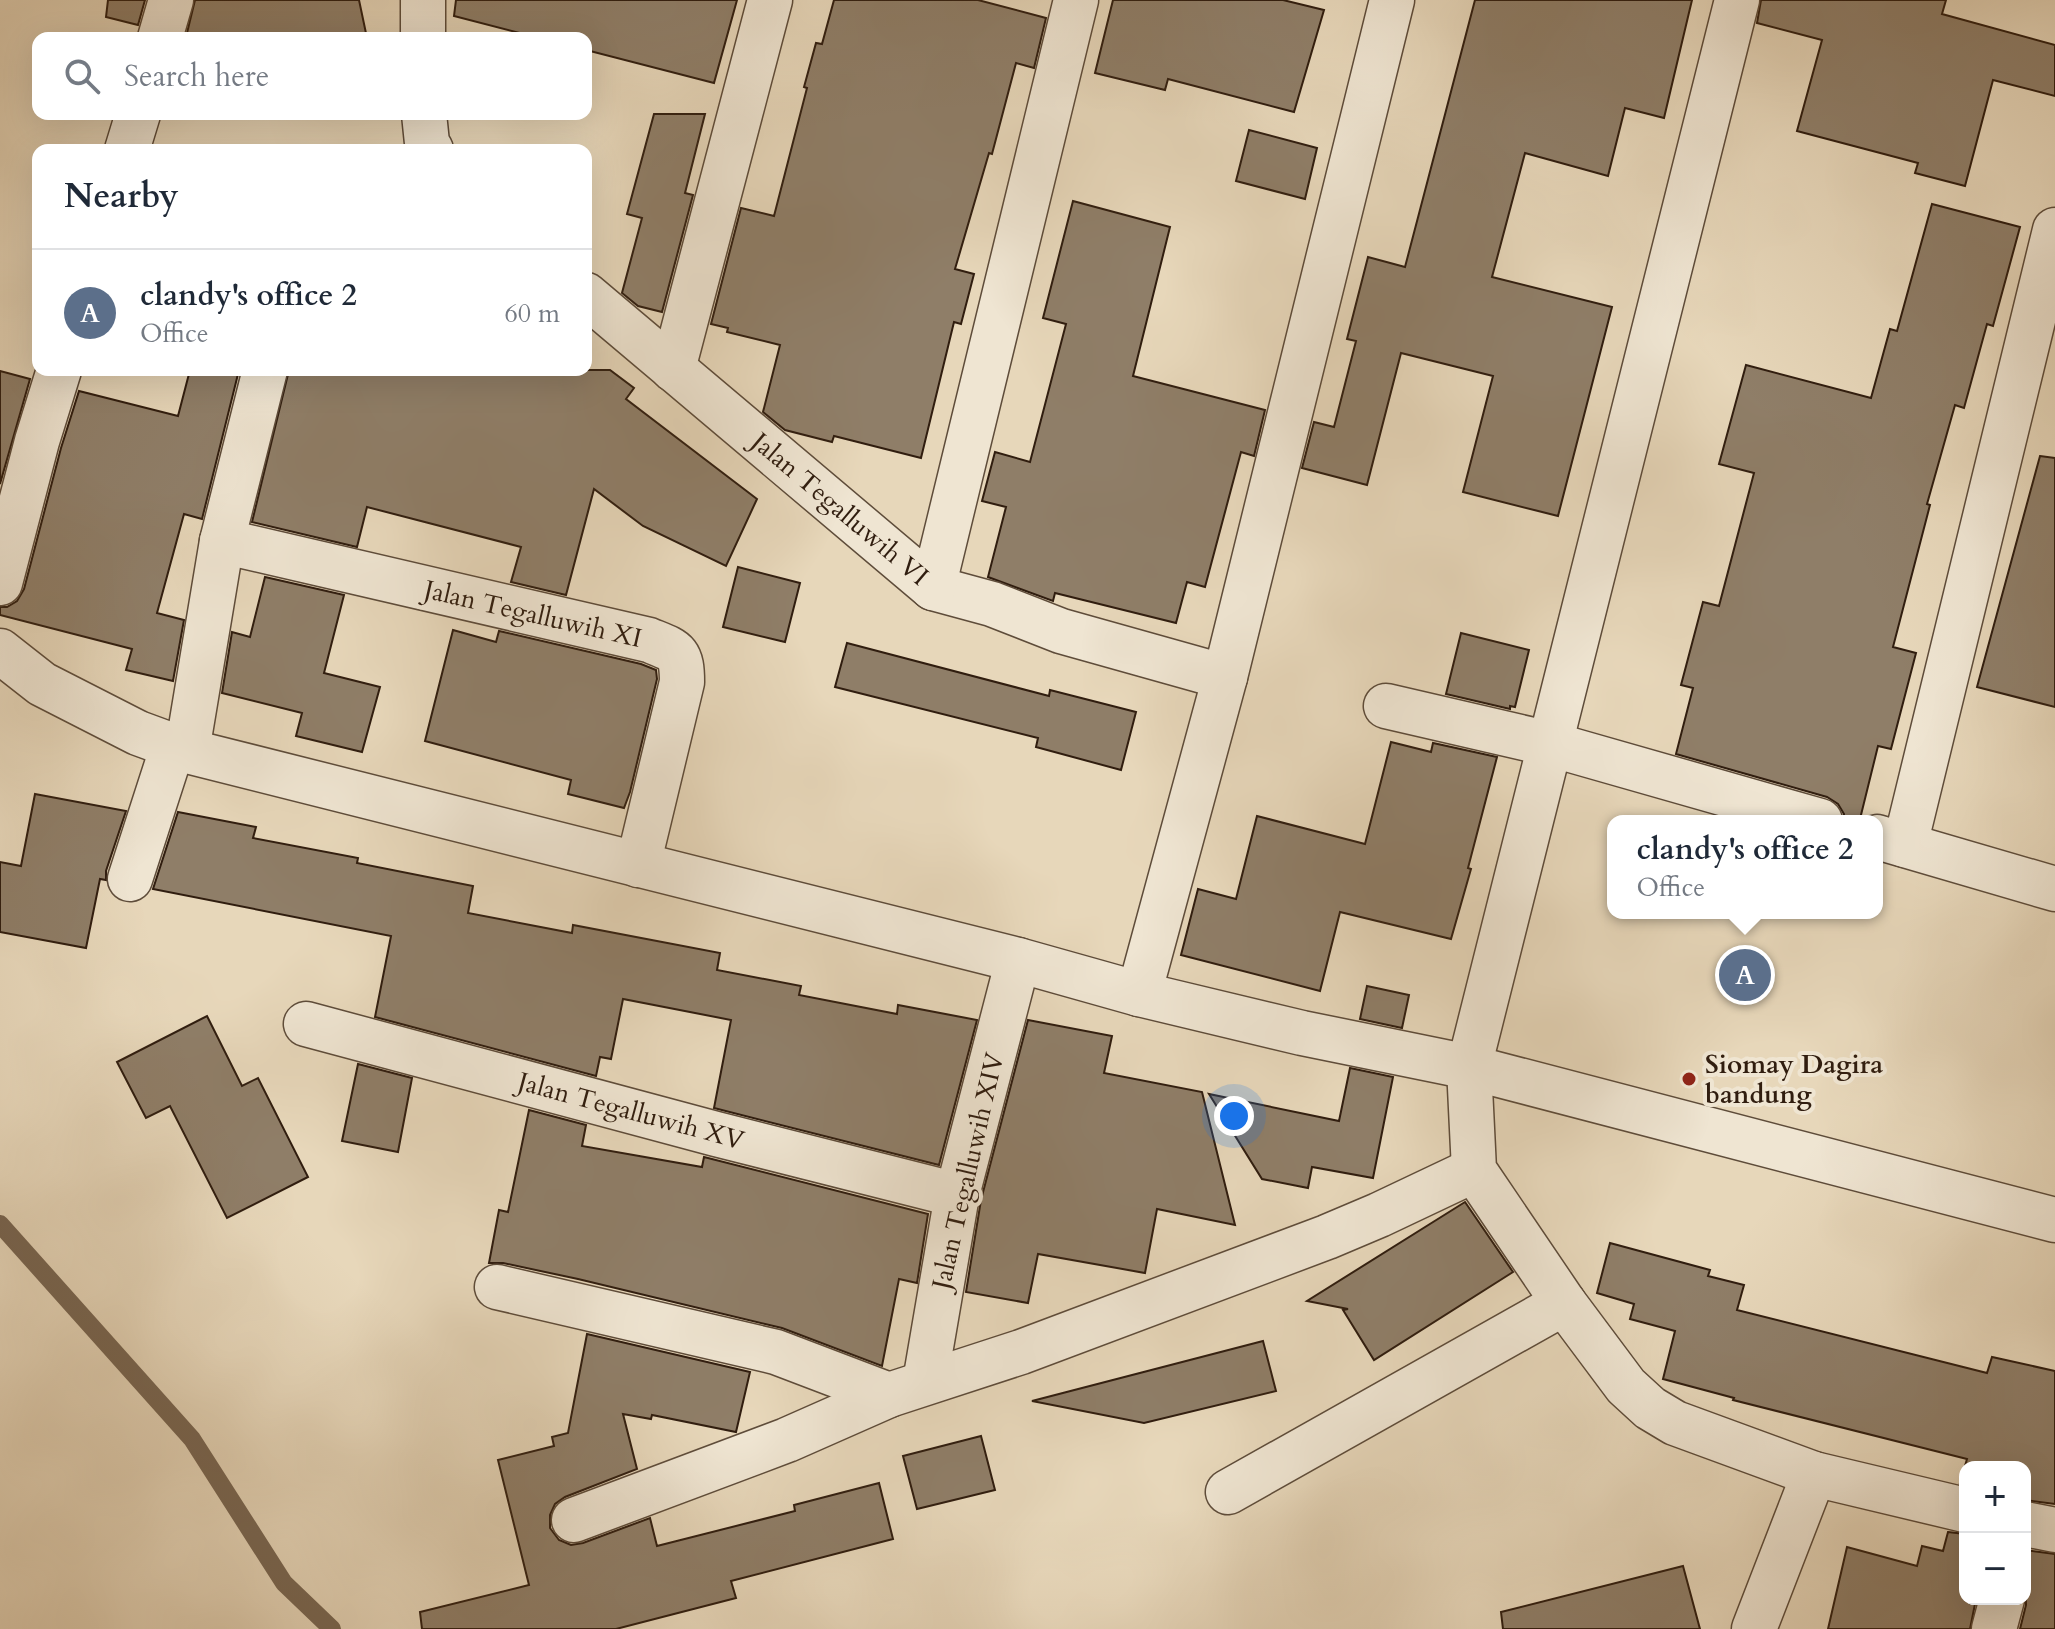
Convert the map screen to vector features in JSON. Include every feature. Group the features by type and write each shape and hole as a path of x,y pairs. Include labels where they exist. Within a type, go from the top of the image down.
{"street":[{"path":"162,32 171,0"},
{"path":"423,0 423,32"},
{"path":"673,369 770,0"},
{"path":"933,588 1076,0"},
{"path":"1139,994 1225,677 1392,0"},
{"path":"1737,0 1469,1067 1474,1170 1564,1303 1626,1386 1650,1408 1675,1423 1814,1474 1959,1509"},
{"path":"129,144 136,120"},
{"path":"425,120 428,144"},
{"path":"2055,230 1891,841 2055,889"},
{"name":"Jalan Tegalluwih VI","path":"592,300 933,588 992,604 1061,631 1225,677"},
{"path":"0,583 57,376"},
{"path":"130,879 180,749 222,541 263,376"},
{"name":"Jalan Tegalluwih XI","path":"222,541 649,640 672,650 682,663 682,682 638,865"},
{"path":"5,669 42,684 138,733 180,749 1018,960 1139,994 1302,1033 1469,1067 2055,1220"},
{"path":"1386,706 1550,744 1799,815"},
{"name":"Jalan Tegalluwih XIV","path":"907,1389 1018,960"},
{"name":"Jalan Tegalluwih XV","path":"306,1024 957,1195"},
{"path":"574,1520 787,1440 907,1389 1021,1352 1327,1237 1474,1170"},
{"path":"497,1287 776,1352 907,1389"},
{"path":"1228,1492 1564,1303"},
{"path":"1754,1629 1814,1474"},
{"path":"2031,1525 2055,1530"},
{"path":"1994,1629 2000,1605"}],"building":[{"path":"108,0 145,0 138,25 106,17"},
{"path":"195,0 359,0 366,32 187,32"},
{"path":"456,0 737,0 714,83 592,52 592,32 516,32 454,16"},
{"path":"834,0 978,0 1046,18 1034,68 1016,63 992,154 989,153 955,269 974,274 961,324 954,322 921,458 834,436 832,442 785,430 763,412 780,345 727,332 728,328 711,324 741,208 774,216 816,43 822,44"},
{"path":"1113,0 1283,0 1324,10 1294,112 1168,79 1165,90 1095,73"},
{"path":"1475,0 1692,0 1664,118 1625,108 1608,176 1525,153 1492,277 1612,307 1558,516 1463,492 1493,376 1401,353 1367,485 1302,468 1314,422 1334,427 1356,341 1347,339 1368,257 1405,267"},
{"path":"1761,0 1946,0 1942,14 2055,45 2055,96 1993,80 1965,186 1915,173 1918,163 1797,131 1822,40 1757,23"},
{"path":"654,114 705,114 685,193 693,195 662,312 638,306 622,293 642,218 627,214"},
{"path":"1249,130 1317,148 1305,199 1236,181"},
{"path":"1073,201 1170,227 1133,376 1265,410 1254,456 1241,452 1205,587 1187,582 1176,623 1055,593 1053,601 988,577 1006,507 982,501 995,452 1030,462 1066,324 1043,318"},
{"path":"1932,204 2020,227 1993,326 1987,324 1964,408 1955,405 1927,504 1930,505 1893,647 1916,653 1891,749 1878,746 1861,815 1844,815 1838,804 1827,797 1676,754 1693,688 1681,685 1703,602 1719,606 1754,473 1719,464 1746,365 1871,398 1890,329 1897,331"},
{"path":"592,370 610,370 634,388 626,399 757,499 726,566 643,526 594,489 566,595 511,582 521,547 367,507 357,547 252,522 288,376 592,376"},
{"path":"0,371 30,379 0,484"},
{"path":"188,376 238,376 202,519 184,514 157,613 184,620 173,681 126,670 132,649 0,615 0,607 17,601 24,589 79,391 178,416"},
{"path":"2040,456 2055,458 2055,707 1977,687"},
{"path":"738,567 800,583 785,642 723,627"},
{"path":"265,577 344,595 324,673 380,687 362,752 296,736 302,713 222,693 232,632 250,637"},
{"path":"453,630 496,642 499,631 656,670 657,679 624,808 568,794 571,780 425,741"},
{"path":"1461,633 1529,650 1515,707 1510,706 1510,709 1446,694"},
{"path":"847,643 1049,696 1050,690 1136,712 1121,770 1036,747 1038,738 835,687"},
{"path":"1391,742 1431,752 1433,743 1497,757 1451,939 1340,912 1320,991 1181,955 1198,889 1236,899 1257,816 1365,844"},
{"path":"35,794 126,811 106,871 106,880 100,879 86,948 0,932 0,862 21,866"},
{"path":"178,812 256,827 253,838 358,858 357,863 473,886 468,913 572,933 573,925 720,953 717,970 801,986 799,995 897,1014 898,1005 977,1020 939,1165 714,1108 731,1020 623,999 611,1059 600,1057 596,1076 375,1017 391,936 153,889"},
{"path":"1367,986 1409,995 1402,1028 1360,1019"},
{"path":"207,1016 242,1086 258,1078 308,1177 227,1218 170,1106 146,1118 117,1062"},
{"path":"1028,1020 1112,1036 1104,1073 1202,1092 1235,1225 1157,1209 1145,1273 1038,1254 1028,1303 966,1292 981,1200"},
{"path":"358,1064 412,1078 398,1152 342,1141"},
{"path":"1350,1068 1393,1077 1373,1178 1312,1167 1308,1188 1262,1179 1209,1094 1339,1121"},
{"path":"529,1110 586,1125 582,1146 702,1167 704,1157 928,1214 917,1283 899,1279 882,1366 782,1328 578,1279 503,1263 489,1263 499,1210 508,1212"},
{"path":"1465,1202 1513,1272 1374,1360 1343,1310 1348,1309 1307,1301"},
{"path":"1610,1243 1710,1270 1708,1276 1744,1285 1737,1310 1987,1373 1992,1357 2055,1371 2055,1504 2031,1501 2031,1461 1966,1461 1663,1379 1675,1331 1630,1319 1634,1304 1597,1293"},
{"path":"587,1334 750,1372 736,1432 652,1415 651,1419 623,1414 637,1469 565,1497 555,1504 550,1515 550,1528 559,1540 571,1545 583,1543 650,1518 657,1546 795,1511 794,1505 879,1483 893,1539 731,1581 736,1598 616,1629 422,1629 420,1612 529,1585 498,1460 554,1446 552,1437 568,1433"},
{"path":"1263,1341 1276,1391 1144,1423 1032,1401"},
{"path":"981,1436 995,1490 917,1509 903,1456"},
{"path":"1948,1532 1959,1533 1959,1605 1975,1605 1970,1629 1828,1629 1847,1547 1917,1566 1922,1546 1943,1551"},
{"path":"2031,1551 2055,1554 2055,1629 2020,1629 2026,1605 2031,1605"},
{"path":"1683,1566 1700,1629 1503,1629 1501,1612"}],"waterway":[{"path":"0,1224 192,1439 284,1583 332,1629"}],"place":[{"name":"clandy's office 2","path":"1745,975"},
{"name":"Siomay Dagira bandung","path":"1689,1079"}]}
